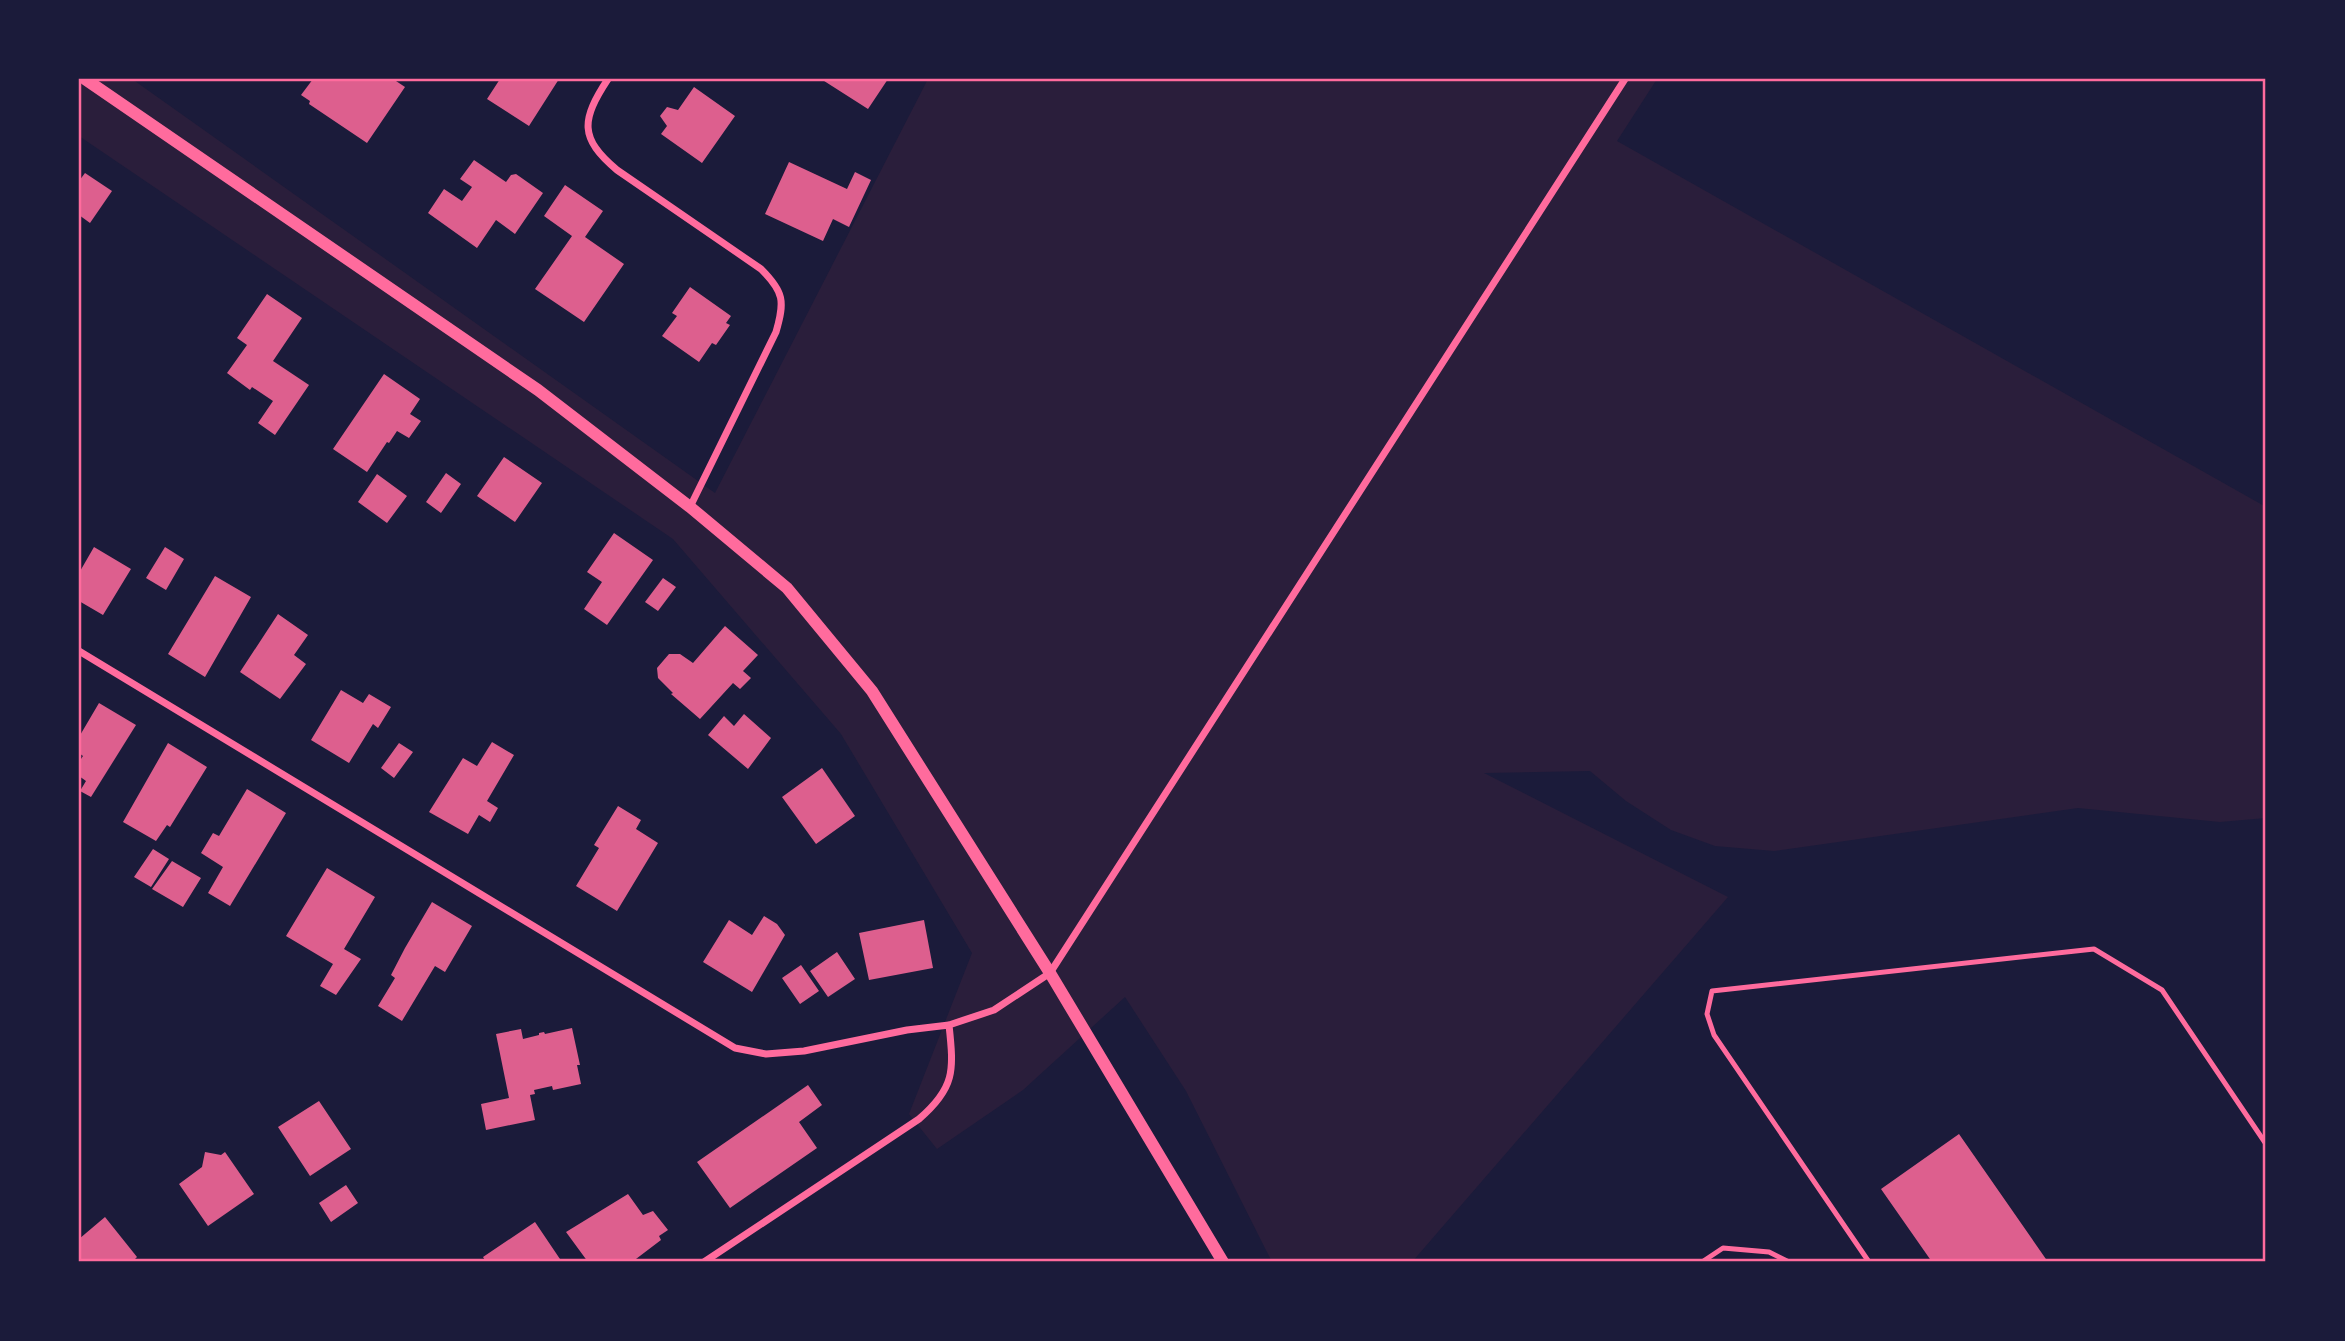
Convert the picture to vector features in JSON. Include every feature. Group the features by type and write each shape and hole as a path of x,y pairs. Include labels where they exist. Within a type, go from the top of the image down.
{"street":[{"path":"85,79 538,390 690,507 788,587 872,691 1050,973 1223,1262"},
{"path":"608,79 589,114 588,136 598,155 761,268 776,284 783,308 776,332 690,507"},
{"path":"79,651 735,1048 766,1054 804,1051 907,1030 949,1025 994,1010 1050,973 1625,79"},
{"path":"704,1262 919,1119 937,1104 950,1080 952,1054 949,1025"}],"lane":[{"path":"1868,1262 1714,1035 1707,1014 1712,991 2094,949 2162,990 2266,1144"},
{"path":"1702,1262 1723,1248 1769,1252 1789,1262"}],"shaded area":[{"path":"79,79 132,79 715,493 928,79 1657,79 1617,141 2266,507 2266,818 2220,822 2078,808 1774,851 1715,846 1671,830 1626,801 1590,771 1484,773 1728,897 1412,1262 1272,1262 1186,1091 1125,997 1023,1090 937,1149 909,1114 972,953 841,734 673,539 79,136"}],"building":[{"path":"313,79 393,79 405,87 367,143 309,104 310,101 301,95"},
{"path":"500,79 559,79 529,126 487,99"},
{"path":"821,79 888,79 868,109"},
{"path":"694,87 735,116 702,163 661,134 667,126 660,116 667,107 678,110"},
{"path":"474,160 506,182 511,175 516,174 543,193 515,234 496,220 477,248 428,213 444,189 462,201 472,187 460,179"},
{"path":"789,162 847,189 855,172 871,180 849,227 833,219 823,241 765,214"},
{"path":"85,173 112,191 90,223 79,215 79,181"},
{"path":"565,185 603,211 585,237 624,264 584,322 535,289 572,236 544,216"},
{"path":"690,287 731,316 726,323 730,325 716,345 712,343 699,362 662,336 677,316 672,313"},
{"path":"267,294 302,318 273,361 309,385 275,435 258,423 273,401 252,387 250,390 227,373 247,345 237,338"},
{"path":"384,374 420,399 410,414 421,421 409,438 397,431 367,472 333,449"},
{"path":"504,457 542,483 515,522 477,496"},
{"path":"446,473 461,484 441,513 426,502"},
{"path":"377,474 407,496 387,523 358,502"},
{"path":"614,533 653,560 607,625 584,609 602,582 587,572"},
{"path":"94,547 131,569 103,615 79,601 79,573"},
{"path":"165,547 184,559 166,590 146,578"},
{"path":"215,576 251,597 205,677 168,654"},
{"path":"663,578 676,587 658,611 645,602"},
{"path":"278,614 308,635 294,655 306,664 280,699 240,672"},
{"path":"725,626 758,655 743,671 751,678 740,689 733,683 700,719 671,694 673,693 658,678 657,668 669,654 680,654 693,663"},
{"path":"341,690 363,703 369,694 391,707 378,728 373,724 349,763 311,740"},
{"path":"99,703 136,725 91,797 80,791 86,781 79,776 79,762 83,756 79,753 79,737"},
{"path":"744,714 771,738 748,769 708,735 724,716 734,726"},
{"path":"492,742 514,755 487,801 498,808 490,822 479,815 468,834 429,812 463,758 477,766"},
{"path":"168,743 207,767 170,827 167,825 156,841 123,822"},
{"path":"399,743 413,752 394,778 381,768"},
{"path":"822,768 855,816 816,844 782,797"},
{"path":"247,789 286,813 230,906 208,893 223,867 201,853 213,833 219,836"},
{"path":"618,806 641,820 636,829 658,843 617,911 576,886 599,848 594,845"},
{"path":"153,849 169,859 151,887 134,877"},
{"path":"172,861 201,878 183,907 152,889"},
{"path":"327,868 375,897 344,949 361,959 336,995 320,986 333,964 286,936"},
{"path":"432,902 472,926 445,972 435,966 402,1021 378,1006 395,978 391,975 405,948"},
{"path":"764,916 777,924 785,935 752,992 703,962 729,920 752,935"},
{"path":"924,920 933,968 869,980 859,933"},
{"path":"837,952 855,979 828,997 810,971"},
{"path":"801,965 819,991 800,1004 782,978"},
{"path":"572,1028 581,1084 553,1090 552,1086 534,1090 535,1094 530,1095 535,1120 486,1130 481,1104 509,1098 496,1034 521,1029 523,1039 539,1033"},
{"path":"808,1085 822,1105 799,1122 817,1148 730,1208 697,1162"},
{"path":"319,1101 351,1149 310,1176 278,1127"},
{"path":"1959,1134 2048,1262 1932,1262 1881,1189"},
{"path":"205,1152 221,1155 225,1152 254,1194 208,1226 179,1184 202,1167"},
{"path":"346,1185 358,1203 331,1222 319,1203"},
{"path":"628,1194 643,1215 653,1211 668,1230 659,1236 661,1240 632,1262 588,1262 566,1232"},
{"path":"105,1217 137,1257 137,1262 79,1262 79,1239"},
{"path":"535,1222 562,1262 486,1262 483,1257"}]}
